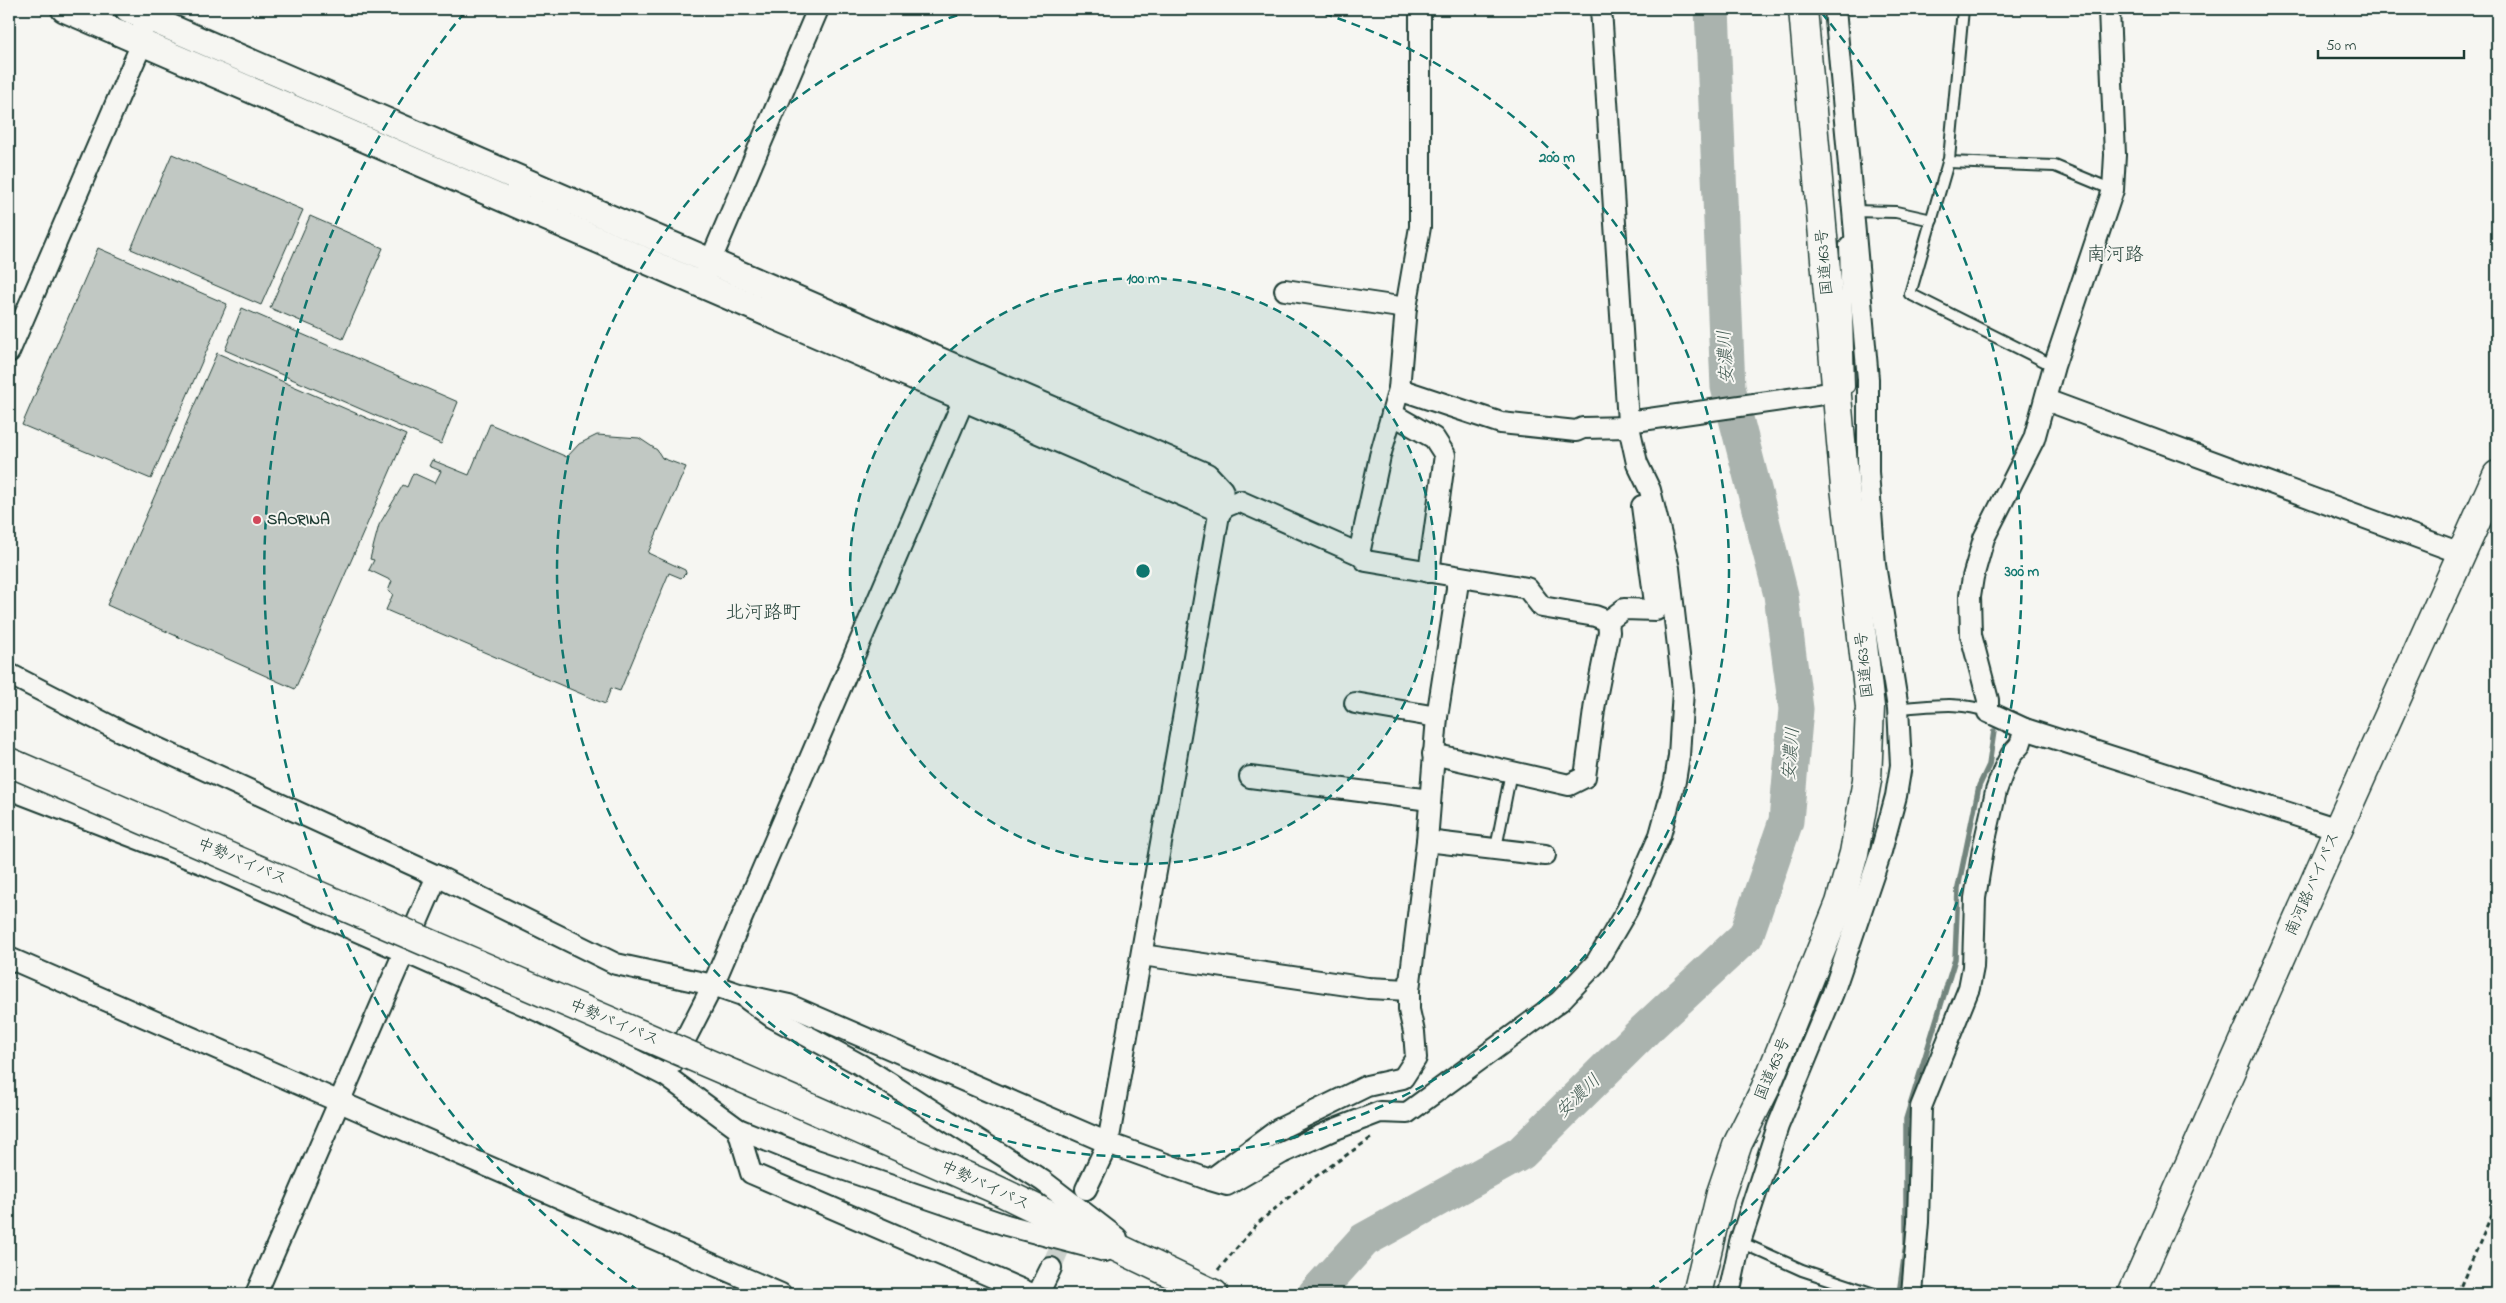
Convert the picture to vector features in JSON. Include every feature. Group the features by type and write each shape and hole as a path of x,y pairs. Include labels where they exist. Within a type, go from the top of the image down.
{"highway":[{"name":"国道163号","path":"1697,1294 1721,1193 1738,1143 1765,1089 1840,903 1862,815 1868,762 1870,707 1838,404 1803,9"},
{"name":"南河路バイパス","path":"2132,1294 2497,475"},
{"name":"中勢バイパス","path":"9,762 993,1188 1148,1263 1211,1285"}],"street":[{"path":"64,9 142,43 1206,476 1220,491 1220,509 1108,1143 1086,1190"},
{"path":"705,273 818,9"},
{"path":"1358,554 1380,456 1399,389 1406,308 1420,227 1420,9"},
{"path":"1601,9 1631,423 1656,610 1624,609 1608,621"},
{"path":"1729,1294 1740,1242 1778,1126 1833,993 1880,854 1896,796 1901,765 1898,708 1875,565 1868,472 1868,379 1835,9"},
{"path":"2109,9 2115,155 2114,190 2054,366 2034,439 1984,538 1973,577 1970,605 1971,636 1988,700 1988,712 2025,729 2338,829"},
{"path":"9,352 142,43 139,11"},
{"path":"139,11 705,273 964,399 1220,509 1239,501 1358,554 1366,561 1527,588 1542,607 1595,616 1608,621"},
{"path":"1285,290 1406,308"},
{"path":"1399,389 1501,423 1576,431 1583,428 1631,423 1838,404"},
{"path":"666,1076 713,985 964,399"},
{"path":"2046,400 2463,554"},
{"path":"1392,414 1434,438 1445,454 1429,572"},
{"path":"9,674 120,731 437,876 616,964 713,985 739,994 789,1005 1108,1143 1226,1185 1282,1154 1333,1130 1380,1112 1407,1113 1560,1001 1587,974 1609,942 1639,885 1660,835 1675,782 1681,731 1683,690 1669,568 1650,490 1637,463"},
{"path":"1210,1180 1279,1129 1367,1086 1403,1078 1416,1058 1414,1032 1409,1010 1409,990 1426,841 1437,717 1457,589 1457,577"},
{"path":"1434,754 1568,785 1585,777 1595,703 1609,632 1608,621"},
{"path":"1355,703 1437,717"},
{"path":"1912,1294 1918,1222 1921,1107 1969,988 1974,958 1975,898 1983,849 1998,784 2011,755 2020,745 2025,729"},
{"path":"1250,777 1430,800"},
{"path":"9,789 209,866 543,1013 666,1076 738,1129 813,1159 1006,1225 1148,1263"},
{"path":"1426,841 1545,855"},
{"path":"256,1294 437,876"},
{"path":"1142,955 1368,988 1409,990"},
{"path":"9,958 781,1294"},
{"path":"739,994 772,1017 858,1064 1043,1181 1148,1263"},
{"path":"738,1129 751,1173 1032,1294"},
{"path":"1038,1294 1051,1268"}],"lane":[{"path":"1963,9 1948,162 1910,294 2054,366"},
{"path":"1948,162 2055,166 2114,190"},
{"path":"1852,211 1896,212 1932,220"},
{"path":"1838,404 1845,245 1854,234"},
{"path":"1898,708 1960,705 1975,707 1988,712"},
{"path":"1496,848 1511,772"},
{"path":"1740,1242 1802,1270 1874,1294"}],"path":[{"path":"1211,1285 1266,1217 1302,1186 1375,1136"},
{"path":"2457,1294 2497,1204"}],"building":[{"path":"172,154 303,210 261,305 131,249"},
{"path":"310,216 383,248 343,339 270,308"},
{"path":"98,248 227,304 151,479 22,425"},
{"path":"242,308 458,402 441,444 225,350"},
{"name":"SAORINA","path":"217,353 406,435 295,689 107,605"},
{"path":"490,424 567,457 579,444 597,435 639,438 657,450 662,458 686,467 648,553 685,570 686,573 681,578 669,573 620,691 611,688 605,704 386,610 393,594 388,591 392,581 369,570 374,560 370,559 379,525 403,485 407,487 413,473 435,483 441,471 429,466 432,460 469,475"}],"waterway":[{"name":"安濃川","path":"1315,1294 1364,1240 1521,1153 1645,1030 1746,936 1786,821 1796,709 1781,595 1728,387 1712,9"},
{"path":"1899,1294 1906,1244 1906,1119 1955,959 1958,888 1979,786 1989,765 1994,731"}],"tunnel":[{"path":"1051,1268 1070,1225"}],"place":[{"name":"SAORINA","path":"257,520"}],"district":[{"name":"南河路","path":"2115,255"},
{"name":"北河路町","path":"763,613"}]}
